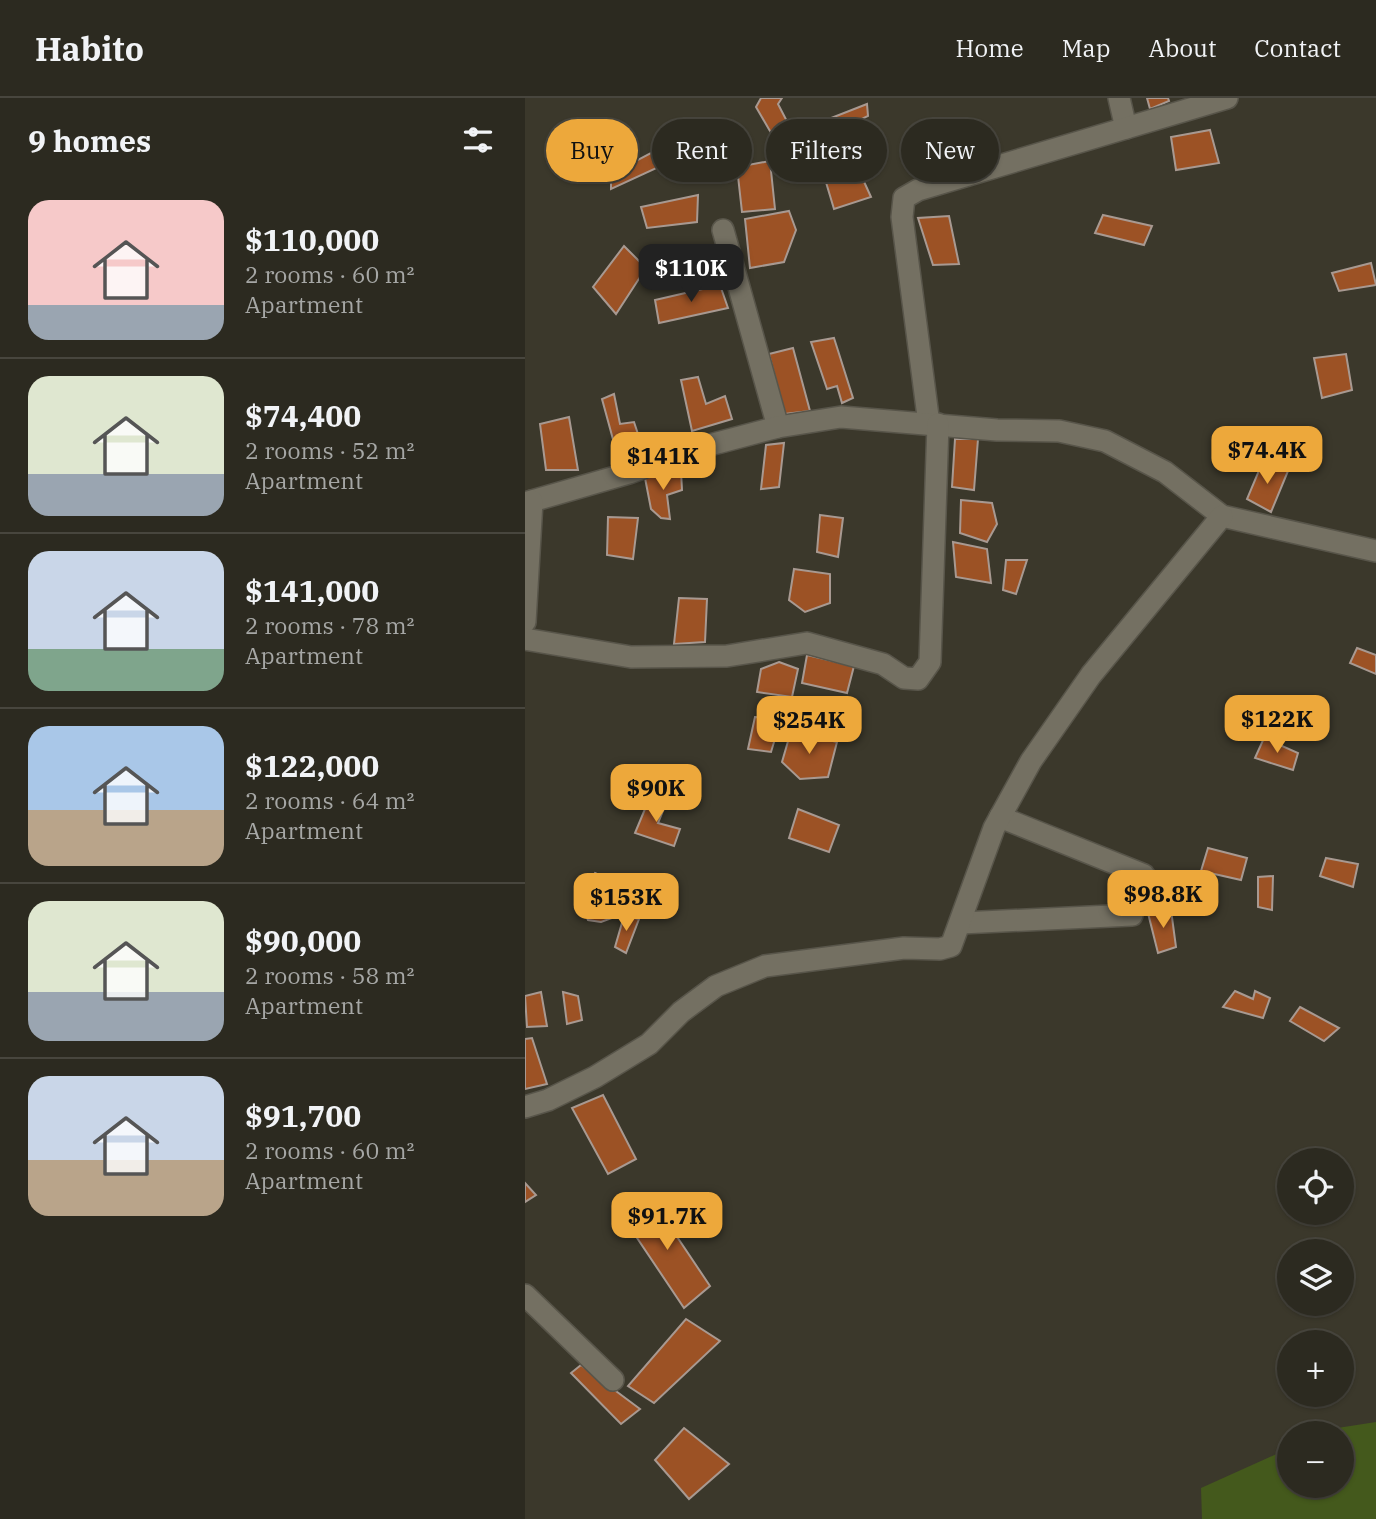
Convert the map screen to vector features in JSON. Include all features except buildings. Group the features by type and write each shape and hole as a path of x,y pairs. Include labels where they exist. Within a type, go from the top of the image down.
{"street":[{"path":"1119,98 1125,128"},
{"path":"525,639 631,657 727,656 807,643 883,664 904,678 918,678 930,662 934,424 902,217 904,198 918,190 1227,98"},
{"path":"723,230 778,427"},
{"path":"525,622 528,502 629,473 702,447 778,427 841,417 997,430 1059,431 1105,441 1165,472 1222,516 1376,551"},
{"path":"525,1107 560,1094 649,1044 681,1012 716,986 765,965 904,948 940,949 951,946 993,828 1031,761 1091,675 1222,516"},
{"path":"961,923 1132,915 1144,875 1000,817"},
{"path":"525,1295 613,1380"}],"green space":[{"path":"1376,1422 1376,1519 1202,1519 1201,1488 1277,1454 1277,1498 1354,1498 1354,1425"}]}
